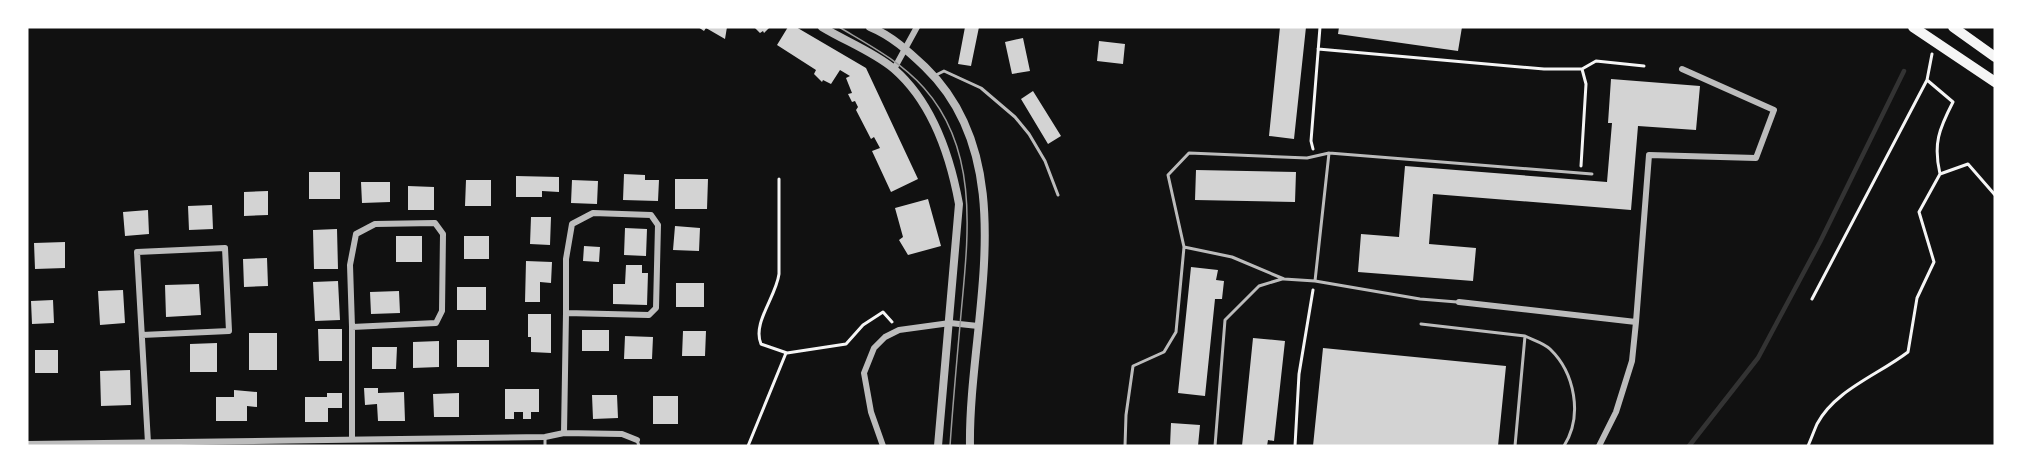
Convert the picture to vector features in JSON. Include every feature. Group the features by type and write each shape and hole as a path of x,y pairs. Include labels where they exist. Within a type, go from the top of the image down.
{"main road":[{"path":"1913,27 1995,82"},
{"path":"1953,27 1995,57"}],"street":[{"path":"822,27 894,69 923,101 938,132 952,170 959,204 938,446"},
{"path":"870,27 905,48 934,76 951,98 978,162 984,202 984,259 970,446"},
{"path":"894,69 917,27"},
{"path":"1599,446 1616,412 1632,362 1649,155 1756,158 1774,110 1683,69"},
{"path":"564,433 566,259 572,224 593,213 651,215 658,225 656,308 649,315 566,313"},
{"path":"352,327 436,323 442,311 443,234 435,223 375,224 356,234 350,265 352,439"},
{"path":"142,335 229,331 225,248 137,252 148,443"},
{"path":"1459,302 1636,322"},
{"path":"883,446 871,412 864,373 874,348 885,337 899,330 950,323 978,327"},
{"path":"27,444 327,443 352,439 545,436 564,433 622,434 638,443"}],"lane":[{"path":"934,76 944,71 981,88 1015,117 1029,134 1045,161 1058,195"},
{"path":"1125,446 1126,415 1133,366 1164,352 1176,332 1184,247 1168,175 1190,153 1307,158 1329,153 1592,174"},
{"path":"1315,281 1329,153"},
{"path":"1184,247 1232,257 1284,279 1315,281 1420,299 1459,302"},
{"path":"1215,446 1225,320 1259,286 1284,279"},
{"path":"1420,324 1525,336 1548,347 1564,365 1570,380 1575,408 1569,438 1564,446"},
{"path":"1515,446 1525,336"},
{"path":"545,436 545,446"},
{"path":"429,438 429,446"}],"path":[{"path":"1315,156 1311,141 1320,27"},
{"path":"1812,299 1927,80 1935,42"},
{"path":"1318,49 1544,69 1582,69 1596,61 1644,66"},
{"path":"1580,173 1586,84 1582,69"},
{"path":"1808,446 1818,423 1840,397 1908,352 1917,298 1934,262 1919,212 1940,174 1936,155 1942,124 1953,102 1927,80"},
{"path":"1940,174 1968,164 1995,195"},
{"path":"779,179 779,274 777,287 760,323 758,336 761,344 786,353 846,345 863,325 883,312"},
{"path":"1294,446 1299,374 1315,281"},
{"path":"748,446 786,353"}],"building":[{"path":"698,27 727,27 725,39 706,28 704,31"},
{"path":"754,27 770,27 764,33 763,31 760,33"},
{"path":"788,27 796,27 866,68 918,179 891,192 872,151 880,148 874,137 871,139 856,110 858,107 855,101 852,102 848,94 852,93 846,78 850,76 840,70 831,84 823,80 822,82 814,74 816,70 777,45"},
{"path":"965,27 979,27 971,66 958,64"},
{"path":"1280,27 1306,27 1294,139 1269,136"},
{"path":"1339,27 1462,27 1458,51 1338,34"},
{"path":"1023,38 1030,71 1012,74 1005,42"},
{"path":"1099,41 1125,44 1123,64 1097,61"},
{"path":"1611,79 1700,86 1696,130 1638,126 1631,210 1433,194 1429,244 1476,248 1473,281 1358,272 1361,234 1399,237 1405,166 1607,182 1612,123 1608,123"},
{"path":"1033,91 1061,136 1048,144 1021,99"},
{"path":"1196,170 1296,172 1295,202 1195,200"},
{"path":"309,172 340,172 340,199 309,199"},
{"path":"624,174 645,175 645,180 659,180 658,201 623,200"},
{"path":"516,176 559,177 559,192 542,191 542,197 516,197"},
{"path":"675,179 708,179 707,209 675,209"},
{"path":"466,180 491,180 491,206 465,206"},
{"path":"572,180 598,181 597,204 571,203"},
{"path":"361,182 390,182 390,202 362,203"},
{"path":"408,186 434,187 434,210 408,210"},
{"path":"268,191 268,215 244,216 244,192"},
{"path":"928,199 941,246 908,255 899,240 903,237 895,208"},
{"path":"212,205 213,229 189,230 188,206"},
{"path":"148,210 149,234 125,236 123,212"},
{"path":"531,217 551,217 550,245 530,244"},
{"path":"675,226 700,228 699,251 673,250"},
{"path":"625,228 647,229 646,256 624,255"},
{"path":"337,229 338,269 314,269 313,230"},
{"path":"396,236 422,236 422,262 396,262"},
{"path":"464,236 489,236 489,259 464,259"},
{"path":"65,242 65,268 35,269 34,243"},
{"path":"584,246 600,247 599,262 583,261"},
{"path":"267,258 268,286 244,287 243,259"},
{"path":"526,261 552,262 551,283 540,282 540,302 525,302"},
{"path":"626,265 642,265 642,273 648,273 647,305 613,304 613,284 625,284"},
{"path":"1191,267 1218,270 1216,280 1224,281 1222,299 1215,299 1205,396 1178,393"},
{"path":"338,281 340,320 315,321 313,282"},
{"path":"676,283 704,283 704,307 676,307"},
{"path":"199,284 201,315 166,317 165,285"},
{"path":"457,287 486,287 486,310 457,310"},
{"path":"123,290 125,323 100,325 98,291"},
{"path":"399,291 400,313 371,314 370,292"},
{"path":"53,300 54,323 32,324 31,301"},
{"path":"528,314 551,314 551,353 531,352 531,337 528,337"},
{"path":"318,329 342,329 342,361 319,361"},
{"path":"582,330 609,330 609,351 582,351"},
{"path":"683,331 706,331 705,356 682,356"},
{"path":"249,333 277,333 277,370 249,370"},
{"path":"625,336 653,337 652,359 624,359"},
{"path":"1253,338 1285,341 1274,441 1268,440 1267,446 1242,446"},
{"path":"457,340 489,340 489,367 457,367"},
{"path":"439,341 439,367 413,368 413,342"},
{"path":"217,343 217,372 190,372 190,344"},
{"path":"372,347 397,347 396,369 372,369"},
{"path":"1323,348 1506,366 1498,446 1313,446"},
{"path":"35,350 58,350 58,373 35,373"},
{"path":"130,370 131,405 101,406 100,371"},
{"path":"364,388 378,388 378,393 404,392 405,421 378,421 377,404 365,405"},
{"path":"505,389 539,389 539,412 531,412 531,419 523,419 523,412 514,412 514,419 505,419"},
{"path":"234,390 257,392 257,407 247,406 247,421 216,421 216,397 234,397"},
{"path":"327,393 342,393 342,408 328,408 328,422 305,422 305,397 327,397"},
{"path":"459,393 459,417 434,417 433,394"},
{"path":"592,395 617,395 618,418 593,419"},
{"path":"653,396 678,396 678,424 653,424"},
{"path":"1171,423 1200,425 1198,446 1170,446"}],"waterway":[{"path":"1689,446 1758,358 1820,242 1904,71"}],"tram line":[{"path":"839,27 894,62 924,88 942,113 954,139 962,167 966,196 966,255 950,446"}]}
